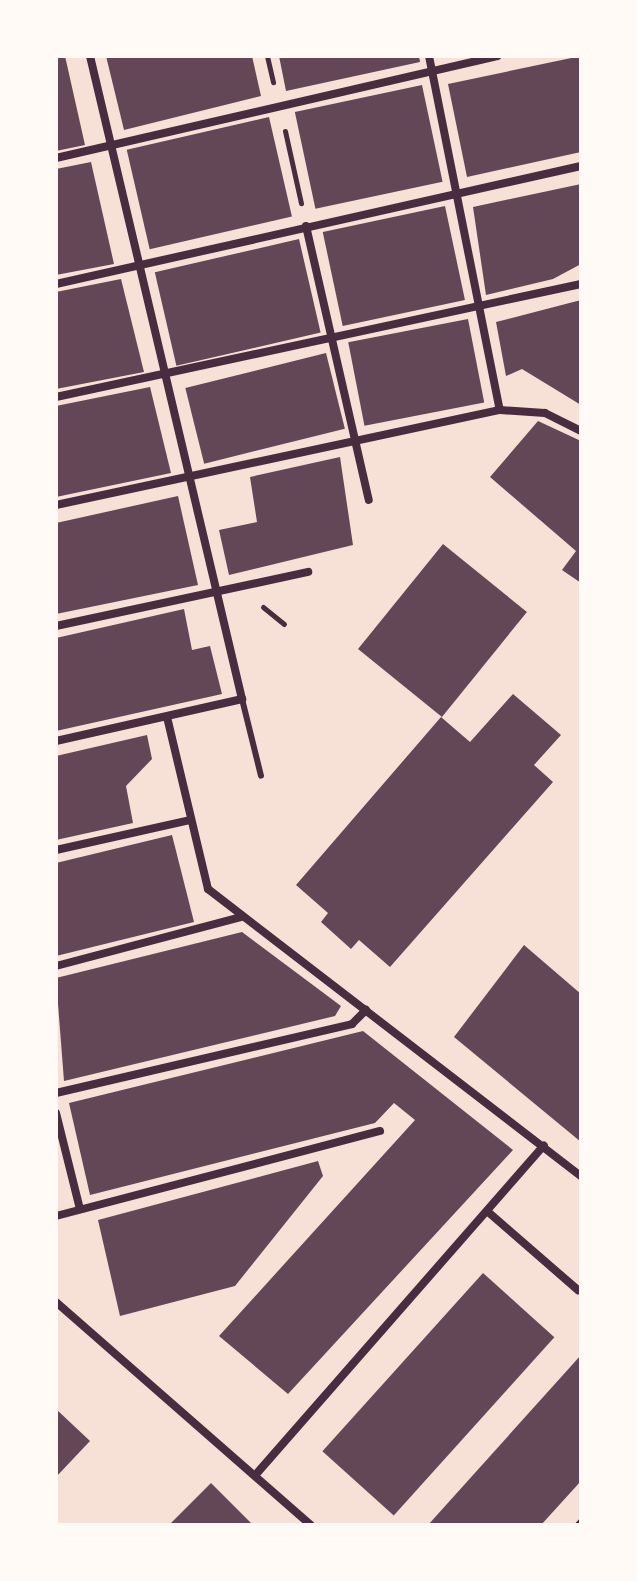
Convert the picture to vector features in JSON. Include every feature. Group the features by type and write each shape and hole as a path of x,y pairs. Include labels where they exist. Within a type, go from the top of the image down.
{"street":[{"path":"56,741 242,699 168,375 90,56"},
{"path":"429,56 477,308 500,410"},
{"path":"56,158 112,147 278,104 497,56"},
{"path":"56,284 581,166"},
{"path":"306,226 369,500"},
{"path":"56,397 332,341 581,284"},
{"path":"56,505 500,410 545,413 581,431"},
{"path":"56,626 308,572"},
{"path":"167,717 208,889 581,1176"},
{"path":"56,850 190,820"},
{"path":"56,966 241,917"},
{"path":"56,1093 352,1024 366,1010"},
{"path":"56,1113 80,1209"},
{"path":"56,1216 380,1131"},
{"path":"258,1472 544,1145"},
{"path":"487,1211 580,1290"},
{"path":"56,1302 258,1472 311,1525"}],"lane":[{"path":"242,699 261,776"}],"path":[{"path":"267,56 306,226"},
{"path":"265,615 284,624"}],"building":[{"path":"56,56 65,56 85,145 56,151"},
{"path":"106,56 252,56 261,96 124,130"},
{"path":"279,56 419,56 420,62 286,91"},
{"path":"581,56 581,152 467,177 448,84"},
{"path":"422,85 443,182 315,209 295,112"},
{"path":"269,117 292,216 150,249 127,150"},
{"path":"91,162 114,264 56,275 56,169"},
{"path":"581,184 581,264 553,279 486,295 473,207"},
{"path":"445,206 465,300 343,326 323,232"},
{"path":"299,239 321,333 176,366 155,272"},
{"path":"121,279 144,372 56,389 56,292"},
{"path":"581,300 581,405 522,369 506,376 496,322"},
{"path":"468,319 484,402 364,426 348,342"},
{"path":"326,353 345,429 204,464 185,388"},
{"path":"150,387 171,473 56,497 56,406"},
{"path":"538,421 581,441 581,583 562,570 576,551 490,477"},
{"path":"340,457 353,545 229,575 219,530 257,522 250,477"},
{"path":"178,496 198,585 56,614 56,523"},
{"path":"443,544 527,612 442,717 358,649"},
{"path":"184,609 192,650 210,646 222,694 56,731 56,638"},
{"path":"513,694 561,735 534,765 553,782 390,967 359,940 351,949 321,922 328,913 296,885 441,717 470,742"},
{"path":"147,735 152,759 126,786 133,823 56,840 56,756"},
{"path":"172,835 194,922 56,956 56,863"},
{"path":"242,932 341,1006 335,1016 64,1081 56,978"},
{"path":"524,945 581,994 581,1142 454,1037"},
{"path":"363,1031 513,1150 288,1394 219,1336 415,1120 394,1103 375,1123 90,1195 69,1103"},
{"path":"318,1161 323,1176 235,1286 120,1316 98,1220"},
{"path":"483,1273 554,1337 394,1516 322,1451"},
{"path":"581,1355 581,1481 541,1525 428,1525"},
{"path":"56,1409 90,1441 56,1477"},
{"path":"211,1483 253,1525 169,1525"}]}
